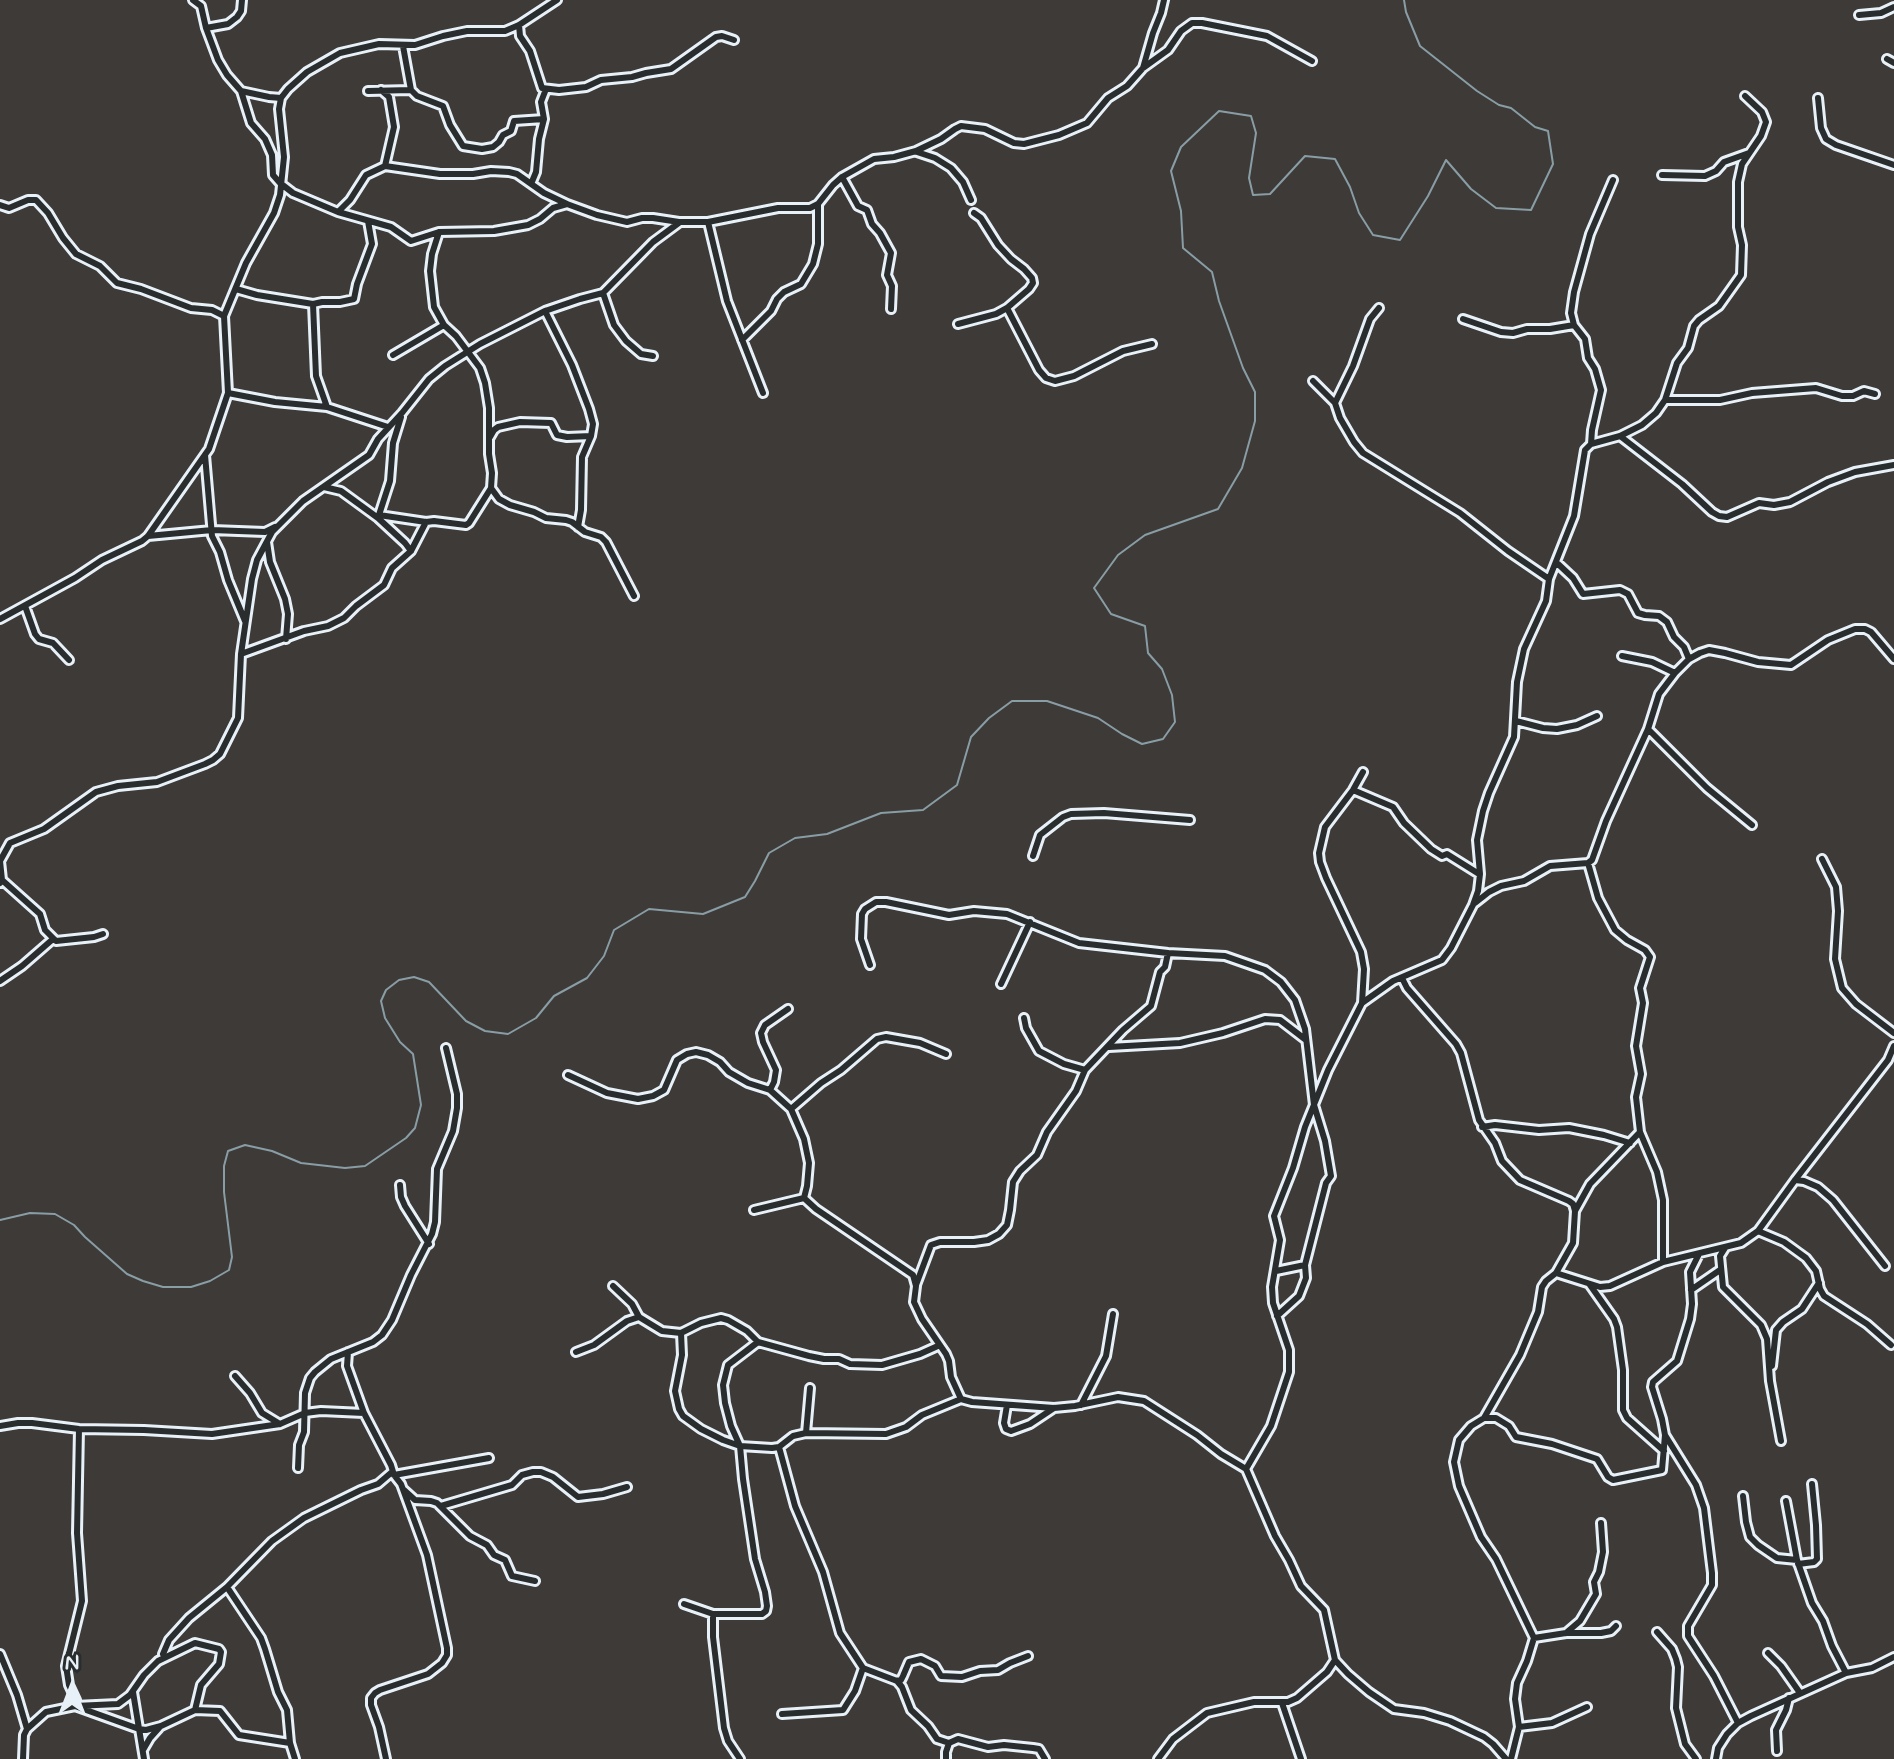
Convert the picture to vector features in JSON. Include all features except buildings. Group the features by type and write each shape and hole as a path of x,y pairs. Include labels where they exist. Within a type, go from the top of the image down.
{"street":[{"path":"193,0 201,6 218,60 241,91 251,123 265,139 272,155 273,175 293,193 338,212 391,227 411,241 439,232 494,231 528,225 553,208 567,204"},
{"path":"206,28 228,24 241,11 242,0"},
{"path":"0,619 102,560 130,549 148,536 205,455 228,393 224,316 280,195 284,157 279,117 281,98 288,89 307,72 340,53 379,44 415,45 467,31 505,31 557,0"},
{"path":"1143,68 1164,0"},
{"path":"1859,15 1881,13 1894,7"},
{"path":"338,212 366,175 385,166 440,174 509,172 567,204 627,222 653,218 708,222 778,208 810,208 818,204 842,177 874,159 916,151 961,126 985,129 1014,143 1027,144 1087,123 1103,102 1127,86 1143,68 1168,50 1181,31 1192,23 1267,36 1312,61"},
{"path":"519,25 520,36 530,51 540,85 546,89 577,89 601,80 671,69 716,37 734,40"},
{"path":"403,46 411,90 417,96 443,106 461,144 482,149 493,147 511,131 514,121 544,119"},
{"path":"531,184 536,172 544,119 541,102 546,89"},
{"path":"381,90 389,97 394,127 385,166"},
{"path":"368,91 411,90"},
{"path":"241,91 281,98"},
{"path":"1362,1003 1393,981 1435,964 1448,954 1473,905 1480,874 1477,840 1483,811 1511,746 1516,721 1517,682 1524,649 1546,601 1549,579 1574,516 1585,450 1591,444 1620,436 1649,419 1665,400 1677,363 1688,348 1694,326 1719,306 1741,275 1738,182 1742,164 1761,136 1766,122 1762,112 1745,96"},
{"path":"1818,98 1821,128 1826,139 1894,165"},
{"path":"916,151 951,168 963,182 971,200"},
{"path":"1662,175 1711,175 1724,162 1749,153"},
{"path":"842,177 858,206 867,210 872,224 891,253 887,275 892,286 891,309"},
{"path":"1591,444 1601,390 1588,358 1585,339 1574,325 1571,313 1590,234 1613,180"},
{"path":"553,208 557,198"},
{"path":"0,205 9,208 36,200 76,254 100,266 117,283 224,316"},
{"path":"742,340 771,311 784,292 801,284 813,264 818,244 818,204"},
{"path":"958,324 1007,308 1033,283 1032,278 998,245 981,218 974,213"},
{"path":"236,289 313,304 350,301 356,296 357,284 372,244 368,221"},
{"path":"103,934 69,941 53,939 45,930 40,914 1,881 0,861 10,843 44,829 96,792 157,782 213,760 220,754 238,718 241,654 252,579 257,560 278,525 303,501 369,455 388,427 429,379 445,366 480,344 545,311 603,293 653,242 680,222"},
{"path":"708,222 727,301 763,393"},
{"path":"378,516 466,525 491,488 489,408 485,383 480,368 444,325 434,307 430,271 439,232"},
{"path":"603,293 614,325 626,341 641,354 653,356"},
{"path":"313,304 316,376 327,407"},
{"path":"1007,308 1039,370 1046,378 1055,381 1074,376 1123,351 1152,344"},
{"path":"1335,403 1370,319 1379,308"},
{"path":"545,311 572,365 593,424 582,457 578,527"},
{"path":"1463,319 1513,333 1574,325"},
{"path":"393,355 444,325"},
{"path":"1313,381 1335,403 1340,418 1363,453 1460,513 1549,579"},
{"path":"1665,400 1720,400 1752,393 1816,388 1842,396 1853,396 1864,391 1875,394"},
{"path":"228,393 327,407 388,427"},
{"path":"378,516 390,481 393,443 402,413"},
{"path":"490,438 498,427 520,422 551,423 557,435 567,437 591,436"},
{"path":"1620,436 1682,484 1712,512 1727,517 1759,503 1774,505 1790,502 1855,472 1894,465"},
{"path":"205,455 212,536 246,625"},
{"path":"324,487 341,491 378,516 411,551"},
{"path":"491,488 499,499 510,505 546,518 566,520 585,532 601,537 634,596"},
{"path":"241,654 344,618 384,585 392,568 411,551 426,522"},
{"path":"148,536 212,530 265,532 278,525"},
{"path":"256,532 264,536 267,542 270,562 285,599 288,614 286,639"},
{"path":"1557,563 1573,578 1583,594 1620,590 1628,594 1638,613 1659,616 1667,622 1689,659"},
{"path":"25,606 39,639 53,643 69,660"},
{"path":"1473,905 1489,892 1524,881 1550,866 1588,863 1592,860 1606,821 1648,729 1659,694 1689,659 1709,650 1758,662 1791,665 1828,640 1855,629 1865,629 1894,659"},
{"path":"1622,656 1652,662 1675,673"},
{"path":"1516,721 1557,729 1597,716"},
{"path":"1648,729 1707,788 1752,825"},
{"path":"1246,1469 1271,1426 1289,1372 1289,1350 1272,1296 1280,1240 1274,1216 1328,1070 1362,1003 1364,969 1361,952 1326,878 1319,853 1325,827 1363,772"},
{"path":"1353,790 1393,807 1404,823 1431,849 1442,856 1447,854 1480,874"},
{"path":"1033,856 1040,835 1071,814 1104,813 1190,820"},
{"path":"0,840 10,843"},
{"path":"1822,859 1836,887 1835,959 1842,988 1848,997 1894,1033"},
{"path":"1588,863 1598,898 1615,930 1645,950 1650,957 1641,983 1643,1003 1636,1046 1641,1074 1636,1097 1640,1132 1657,1172 1663,1200 1663,1262"},
{"path":"870,965 861,939 861,921 865,909 876,902 949,915 974,911 1007,914 1079,943 1225,956 1265,970 1281,982 1295,1000 1305,1029 1314,1105 1331,1176 1326,1183 1305,1265 1306,1278 1299,1296 1277,1316"},
{"path":"1001,984 1030,922"},
{"path":"0,981 53,939"},
{"path":"961,1399 951,1377 949,1361 914,1302 916,1286 931,1245 988,1240 1007,1225 1013,1182 1037,1155 1047,1132 1076,1091 1085,1070 1151,1006 1168,953"},
{"path":"681,1333 682,1355 675,1391 679,1409 683,1416 701,1429 740,1446 779,1447 793,1436 806,1433 886,1434 961,1399 1054,1408 1118,1397 1144,1401 1246,1469 1301,1586 1324,1610 1335,1660 1348,1674 1394,1709 1450,1721 1484,1737 1508,1759 1519,1727 1515,1699 1517,1683 1534,1638 1496,1559 1481,1537 1459,1486 1454,1462 1459,1440 1471,1426 1484,1418 1520,1355 1533,1328 1542,1287 1556,1273 1573,1243 1575,1211 1569,1201 1520,1180 1502,1161 1495,1143 1479,1120 1461,1053 1402,978"},
{"path":"770,1090 776,1070 761,1033 765,1025 788,1009"},
{"path":"1024,1018 1039,1051 1064,1064 1085,1070"},
{"path":"1109,1047 1180,1043 1265,1019 1280,1020 1306,1040"},
{"path":"791,1109 877,1039 886,1037 920,1043 946,1054"},
{"path":"1556,1273 1590,1285 1610,1286 1663,1262 1741,1243 1758,1231 1891,1060 1894,1046"},
{"path":"298,1468 299,1445 304,1432 305,1393 310,1378 331,1359 373,1342 382,1335 429,1244 435,1222 437,1169 453,1131 457,1108 457,1094 446,1048"},
{"path":"568,1075 607,1093 638,1099 664,1090 677,1060 696,1052 708,1055 748,1083 770,1090 791,1109 804,1139 809,1163 804,1198"},
{"path":"1482,1127 1569,1128 1630,1143"},
{"path":"1575,1211 1590,1184 1640,1132"},
{"path":"1795,1180 1818,1187 1833,1200 1885,1266"},
{"path":"400,1185 405,1206 429,1244"},
{"path":"804,1198 913,1275 916,1286"},
{"path":"754,1210 804,1198"},
{"path":"1758,1231 1784,1242 1806,1258 1816,1271 1824,1296 1867,1324 1891,1345"},
{"path":"1725,1248 1720,1256 1723,1287 1761,1325 1767,1339 1770,1381 1781,1441"},
{"path":"1484,1418 1496,1418 1509,1426 1516,1437 1552,1444 1597,1459 1613,1480 1662,1470 1665,1435 1652,1387 1656,1378 1677,1361 1690,1319 1690,1272 1699,1254"},
{"path":"1276,1271 1305,1265"},
{"path":"1691,1290 1720,1270"},
{"path":"1770,1381 1776,1330 1802,1309 1819,1283"},
{"path":"1590,1285 1617,1327 1623,1370 1623,1410 1627,1418 1665,1451"},
{"path":"613,1286 632,1304 639,1317 662,1331 681,1333 721,1318 747,1331 758,1342 850,1364 882,1365 940,1345"},
{"path":"1081,1405 1106,1356 1113,1314"},
{"path":"576,1352 594,1345 627,1321 639,1317"},
{"path":"684,1604 713,1614 762,1614 766,1611 765,1592 755,1559 740,1446 728,1414 723,1385 728,1365 758,1342"},
{"path":"348,1351 347,1366 364,1413 403,1489 427,1555 447,1655 428,1674 380,1690 371,1698 386,1759"},
{"path":"235,1376 262,1413 280,1424"},
{"path":"806,1433 810,1388"},
{"path":"1007,1405 1004,1423 1006,1429 1011,1431 1030,1424 1054,1408"},
{"path":"0,1426 32,1423 79,1429 212,1434 280,1424 305,1413 364,1413"},
{"path":"75,1706 66,1666 82,1601 77,1533 79,1429"},
{"path":"1665,1435 1696,1485 1704,1508 1712,1573 1712,1585 1688,1626 1688,1636 1714,1676 1738,1723"},
{"path":"779,1447 795,1506 823,1572 840,1633 863,1668 897,1681 911,1710 928,1726 946,1758"},
{"path":"163,1654 169,1640 189,1618 227,1587 272,1541 304,1518 393,1474 489,1458"},
{"path":"441,1506 512,1485 522,1475 533,1472 553,1477 578,1497 627,1487"},
{"path":"1743,1496 1750,1537 1758,1545 1777,1558 1814,1562 1817,1559 1812,1484"},
{"path":"403,1489 415,1500 431,1501 441,1506 470,1536 483,1542 494,1555 505,1560 512,1576 535,1581"},
{"path":"1786,1501 1797,1562 1812,1603 1846,1673"},
{"path":"1566,1633 1580,1621 1596,1594 1594,1582 1603,1552 1601,1523"},
{"path":"227,1587 261,1638 287,1710 295,1759"},
{"path":"713,1614 724,1728 728,1741 740,1759"},
{"path":"1534,1638 1566,1633 1601,1633 1611,1631 1616,1626"},
{"path":"1657,1632 1672,1649 1676,1659 1676,1708 1685,1744 1696,1759"},
{"path":"23,1759 24,1735 46,1712 75,1706 118,1704 165,1657 195,1643 221,1652 219,1664 201,1685 195,1710"},
{"path":"1768,1653 1800,1693"},
{"path":"0,1654 27,1729"},
{"path":"897,1681 901,1680 909,1662 916,1659 931,1663 941,1676 962,1677 980,1671 998,1670 1028,1656"},
{"path":"1716,1759 1718,1748 1738,1723 1846,1673 1872,1668 1894,1657"},
{"path":"1158,1759 1173,1739 1207,1713 1254,1702 1282,1703 1297,1698 1327,1672 1335,1660"},
{"path":"782,1714 840,1712 855,1691 863,1668"},
{"path":"133,1692 144,1759"},
{"path":"1777,1751 1776,1730 1789,1698"},
{"path":"1282,1703 1301,1759"},
{"path":"75,1706 146,1730 195,1710 220,1711 239,1735 290,1743"},
{"path":"1519,1727 1552,1723 1587,1707"},
{"path":"143,1750 161,1726"},
{"path":"937,1739 949,1743 963,1739 988,1747 1004,1745 1039,1749 1045,1759"},
{"path":"946,1758 949,1743"}],"waterway":[{"path":"0,1220 30,1213 55,1214 74,1225 127,1274 143,1281 163,1287 191,1287 210,1281 229,1270 232,1257 224,1192 224,1166 228,1151 245,1145 272,1151 301,1163 345,1168 365,1166 406,1138 415,1128 421,1105 413,1054 400,1042 385,1018 381,1001 386,990 399,980 414,977 429,982 466,1021 485,1031 508,1034 536,1018 554,996 587,978 604,956 614,930 649,909 703,914 745,897 769,853 795,838 827,834 881,813 923,810 957,785 971,737 989,718 1012,701 1047,701 1098,718 1142,744 1163,739 1175,722 1172,695 1162,669 1148,653 1145,626 1111,614 1094,588 1118,555 1145,535 1218,509 1242,468 1255,421 1255,392 1243,368 1212,272 1183,248 1181,211 1171,171 1181,147 1219,111 1251,116 1256,133 1249,178 1253,195 1270,194 1305,156 1335,159 1359,213 1373,235 1400,240 1446,160 1471,189 1496,208 1531,210 1553,164 1548,131 1535,127 1511,108 1499,105 1477,91 1420,46 1404,0"}]}
